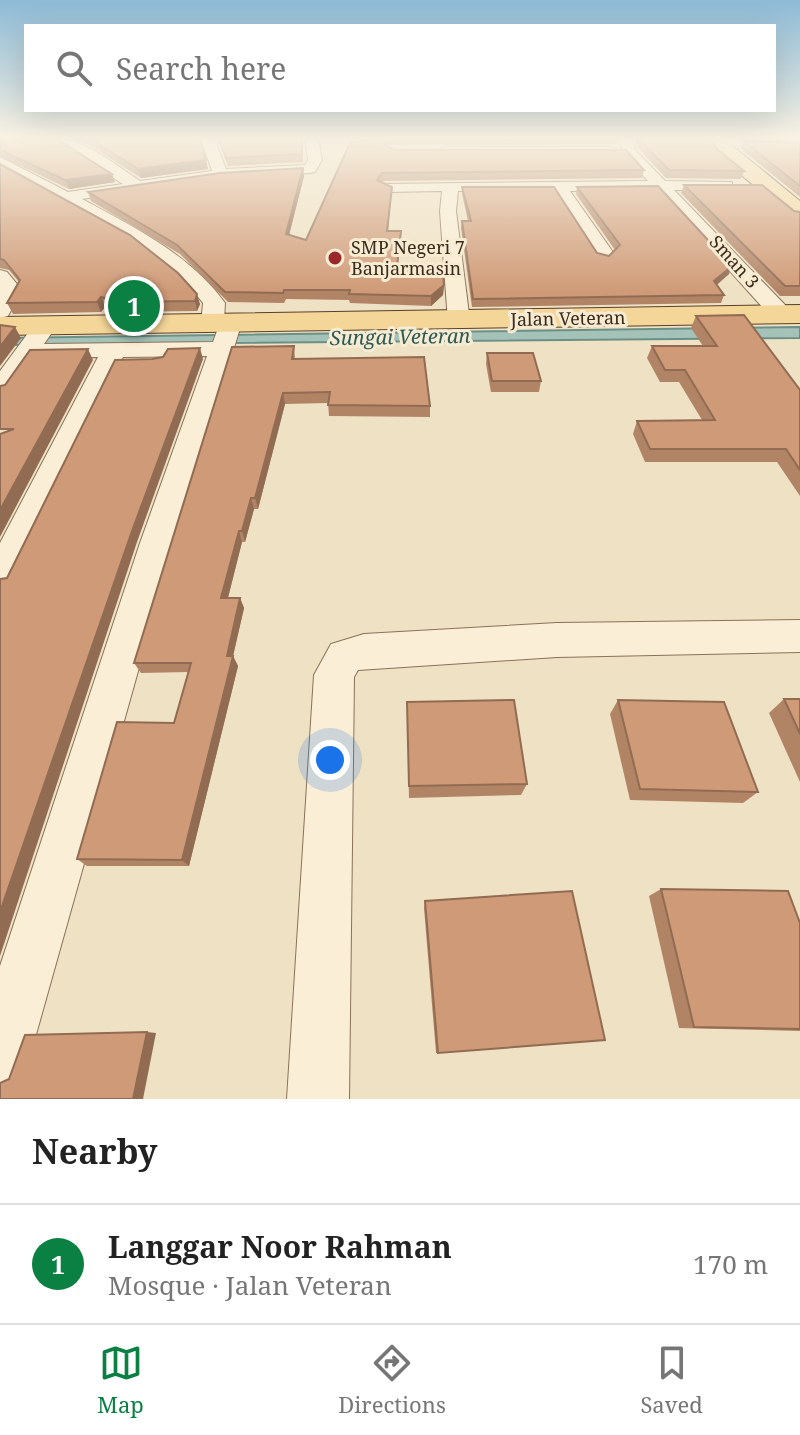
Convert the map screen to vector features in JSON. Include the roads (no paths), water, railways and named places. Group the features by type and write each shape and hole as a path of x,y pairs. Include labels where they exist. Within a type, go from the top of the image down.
{"main road":[{"path":"770,189 800,212"},
{"name":"Jalan Veteran","path":"0,326 35,339 223,335 459,322 791,314"}],"street":[{"path":"0,1056 223,335 214,303 192,277 50,189"},
{"path":"64,197 106,189"},
{"path":"450,189 448,211 459,322"},
{"path":"561,189 605,255"},
{"name":"Sman 3","path":"667,189 791,314"},
{"path":"0,276 12,290 0,311"},
{"path":"0,389 35,339 114,350 223,335"},
{"path":"0,577 114,350"},
{"path":"318,1099 334,675 345,656 364,651 557,640 800,636"}],"water":[{"name":"Sungai Veteran","path":"800,327 800,338 0,345 0,338"}],"place":[{"name":"SMP Negeri 7 Banjarmasin","path":"335,258"},
{"name":"Langgar Noor Rahman","path":"134,306"}]}
